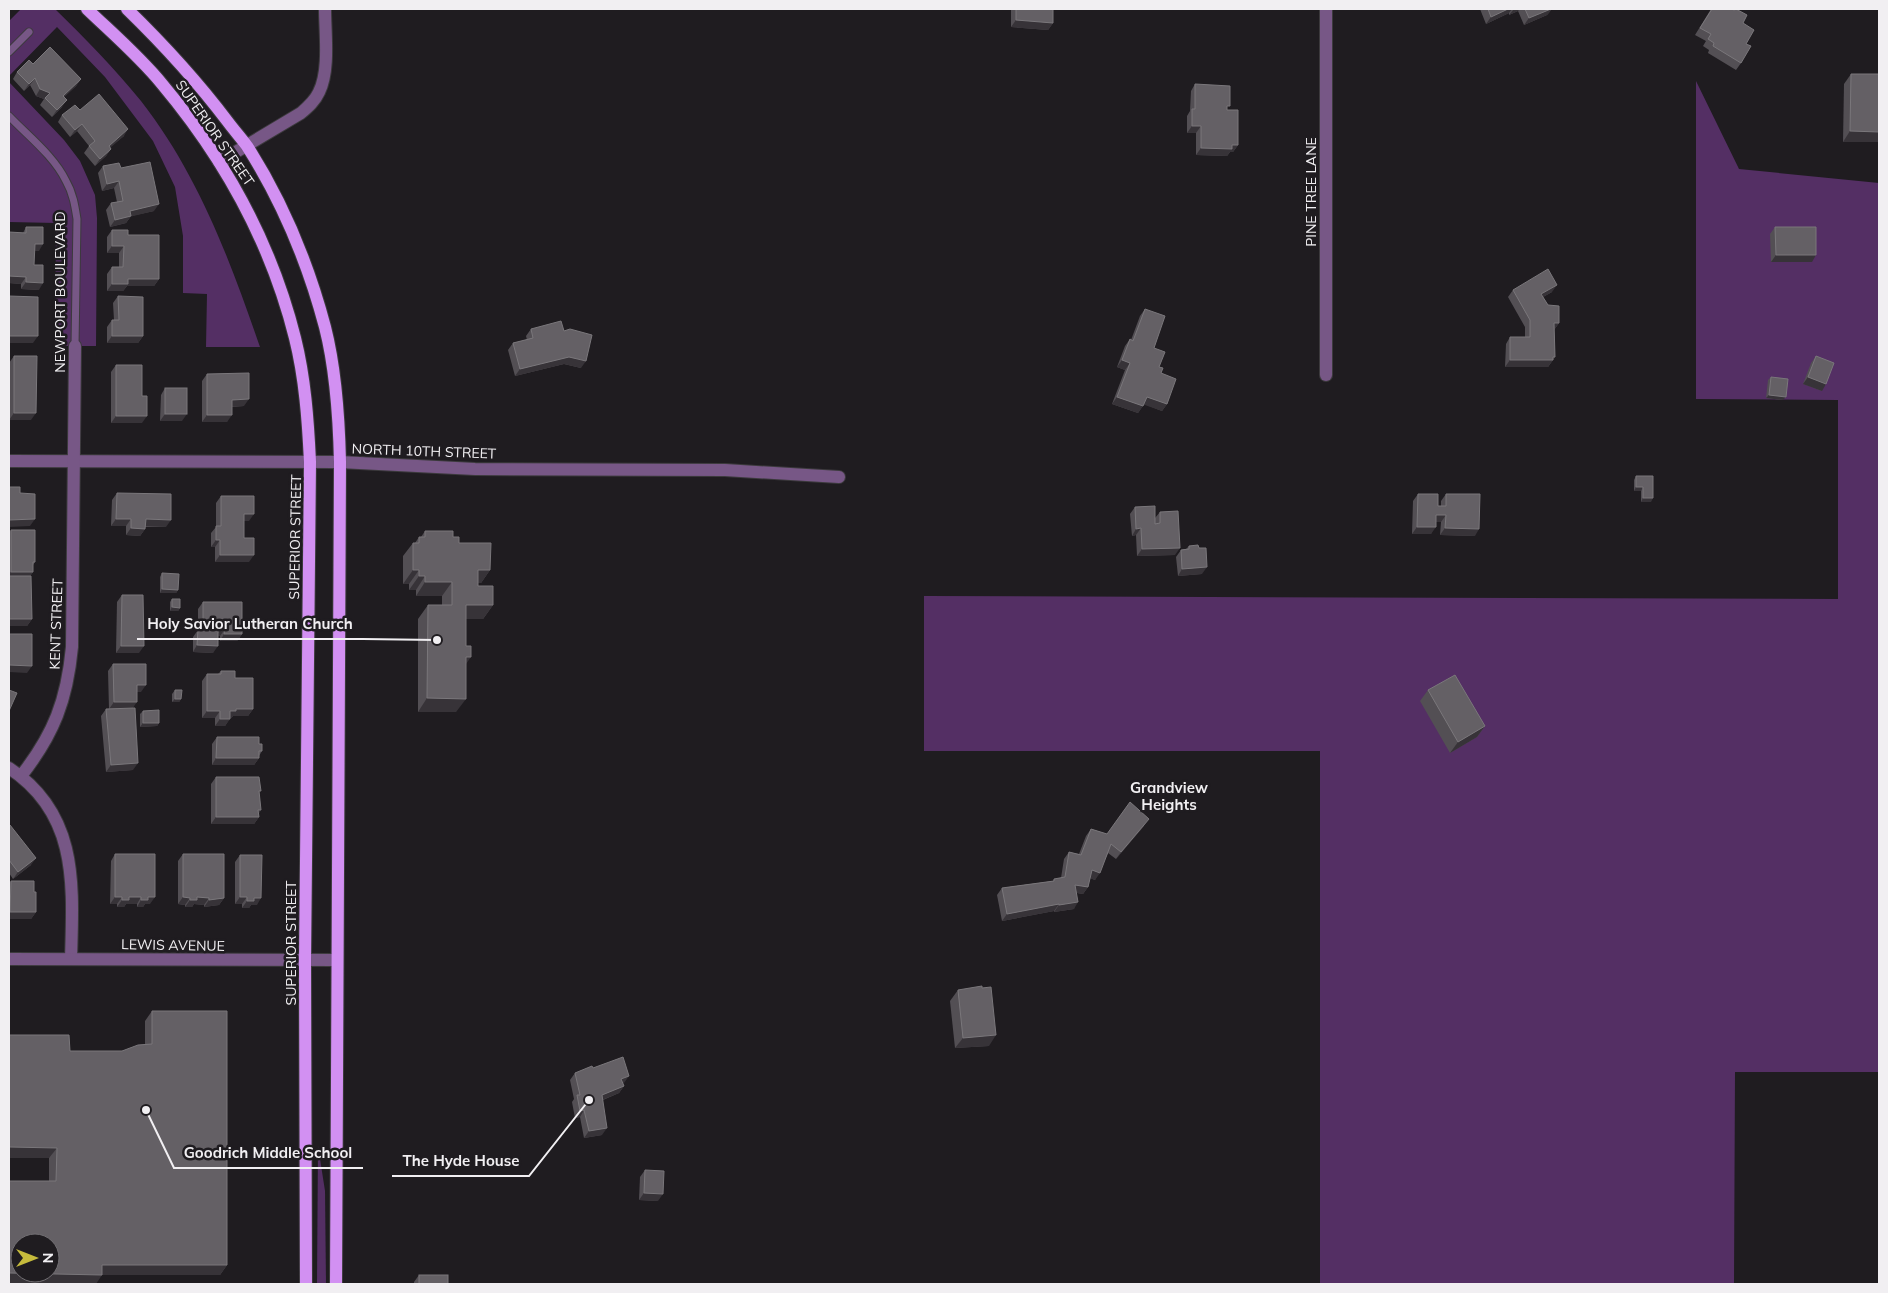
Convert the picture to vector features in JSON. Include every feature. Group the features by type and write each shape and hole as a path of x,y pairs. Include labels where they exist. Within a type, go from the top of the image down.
{"main road":[{"name":"SUPERIOR STREET","path":"87,9 161,82 188,115 245,203 265,245 281,290 295,338 304,386 310,462 305,961 306,1284"},
{"name":"SUPERIOR STREET","path":"127,9 184,67 246,145 282,209 297,243 325,327 338,416 340,462 336,1284"}],"street":[{"path":"219,162 301,113 319,93 323,82 325,66 326,9"},
{"name":"PINE TREE LANE","path":"1326,9 1326,375"},
{"name":"NEWPORT BOULEVARD","path":"73,461 75,346"},
{"name":"NORTH 10TH STREET","path":"9,461 340,462 476,469 725,470 839,477"},
{"name":"KENT STREET","path":"21,776 48,736 61,708 69,678 72,647 73,461"},
{"path":"9,768 37,791 50,808 62,830 69,855 71,880 71,959"},
{"name":"LEWIS AVENUE","path":"9,959 337,960"}],"lane":[{"path":"9,52 29,32"},
{"name":"NEWPORT BOULEVARD","path":"9,116 55,165 66,181 74,199 77,220 75,346"}],"shaded area":[{"path":"21,9 55,9 120,77 141,101 161,129 196,188 211,219 237,282 260,347 206,347 207,294 183,293 183,236 175,187 153,141 105,77 57,27 9,76 9,21"},
{"path":"1696,81 1739,169 1879,183 1879,1072 1735,1072 1734,1284 1320,1284 1320,751 924,751 924,596 1838,599 1838,400 1696,399"},
{"path":"9,82 64,140 80,161 95,195 97,218 96,346 55,346 56,223 9,222"},
{"path":"318,1146 325,1191 326,1284 317,1284"}],"building":[{"path":"1016,9 1053,9 1053,23 1016,20"},
{"path":"1488,9 1508,9 1491,17"},
{"path":"1525,9 1551,9 1529,18"},
{"path":"1712,9 1736,9 1747,15 1743,23 1754,30 1746,44 1751,46 1741,63 1713,46 1714,43 1708,39 1711,34 1700,28"},
{"path":"50,47 81,79 63,96 67,100 57,110 45,98 50,93 40,89 35,78 29,84 17,72 29,60 33,64"},
{"path":"1851,74 1879,74 1879,132 1850,131"},
{"path":"1195,84 1230,86 1230,106 1227,106 1227,110 1238,110 1238,145 1232,145 1232,149 1201,148 1201,126 1192,126 1192,109 1195,109"},
{"path":"99,94 128,129 109,146 111,149 100,159 89,146 95,141 82,124 75,130 62,115 75,105 80,110"},
{"path":"150,162 159,204 130,211 131,216 115,220 111,203 123,201 119,181 107,184 103,166 119,163 121,168"},
{"path":"26,227 43,227 43,244 35,244 34,265 43,265 43,283 26,282 26,277 9,276 9,232 26,233"},
{"path":"1775,227 1816,227 1816,255 1776,255"},
{"path":"112,230 128,230 128,235 159,235 159,279 128,279 128,284 112,284 112,267 123,267 124,246 112,246"},
{"path":"1548,269 1557,285 1541,294 1548,305 1559,306 1559,323 1554,323 1555,357 1553,357 1553,360 1510,360 1510,337 1530,337 1530,320 1513,290"},
{"path":"9,296 38,297 38,336 9,336"},
{"path":"118,296 143,297 143,336 112,336 112,320 119,320"},
{"path":"1145,309 1165,316 1154,348 1165,352 1159,367 1163,368 1161,373 1176,379 1167,404 1147,397 1143,406 1117,397 1130,363 1122,360 1130,339 1133,341"},
{"path":"561,321 564,331 570,329 592,335 586,361 569,357 520,369 513,343 533,338 531,329"},
{"path":"14,356 37,356 36,413 14,413"},
{"path":"1816,356 1834,363 1826,384 1808,377"},
{"path":"116,365 142,365 142,396 147,396 147,416 116,416"},
{"path":"249,373 249,399 232,400 232,415 207,415 207,374"},
{"path":"1771,377 1788,379 1786,397 1769,395"},
{"path":"165,388 187,388 187,414 165,414"},
{"path":"1636,476 1653,476 1653,498 1643,498 1643,487 1636,487"},
{"path":"9,487 20,487 20,493 35,494 35,519 9,520"},
{"path":"117,493 171,494 171,520 146,519 145,529 131,528 131,519 116,519"},
{"path":"1418,494 1438,494 1438,506 1446,506 1446,494 1480,494 1479,529 1445,528 1446,515 1436,515 1436,527 1417,527"},
{"path":"221,496 254,496 254,514 244,514 244,538 254,538 254,555 220,555 220,540 216,540 216,526 221,526"},
{"path":"1155,506 1155,524 1160,523 1160,512 1178,511 1180,548 1142,549 1141,528 1136,529 1135,507"},
{"path":"11,530 35,530 35,562 33,562 33,572 11,572"},
{"path":"425,531 453,531 453,537 459,537 459,543 491,543 490,570 478,570 478,586 493,586 493,605 466,605 466,646 471,646 471,657 466,657 466,699 427,698 428,605 452,605 452,582 425,582 425,576 419,576 419,570 413,570 413,543 419,543 419,537 425,537"},
{"path":"1198,545 1199,548 1206,548 1207,567 1182,569 1181,550 1189,549 1189,546"},
{"path":"162,573 179,574 178,590 162,589"},
{"path":"9,576 31,576 32,619 9,619"},
{"path":"122,595 143,595 144,646 121,646"},
{"path":"172,599 180,599 180,608 172,607"},
{"path":"203,602 242,602 242,634 224,634 225,629 221,629 221,625 203,625"},
{"path":"198,630 218,630 218,646 197,645"},
{"path":"9,634 32,634 32,666 9,665"},
{"path":"113,664 146,664 146,685 137,685 137,702 114,702"},
{"path":"221,671 235,671 235,678 253,678 253,709 230,711 230,719 220,719 220,711 207,711 207,674 221,674"},
{"path":"1455,675 1485,726 1458,742 1428,690"},
{"path":"9,690 17,693 9,711"},
{"path":"175,690 182,690 181,699 175,699"},
{"path":"135,708 138,763 111,765 106,709"},
{"path":"159,710 159,723 143,723 143,711"},
{"path":"217,737 259,737 262,751 259,751 259,758 216,758"},
{"path":"216,777 259,777 261,810 258,810 259,817 216,817"},
{"path":"1130,802 1149,819 1121,852 1111,844 1100,873 1092,870 1088,887 1075,885 1078,902 1007,914 1002,888 1054,881 1054,879 1065,877 1069,852 1081,855 1091,829 1107,834"},
{"path":"10,825 36,858 18,872 9,860"},
{"path":"115,854 155,854 155,897 141,900 141,897 129,897 129,900 122,900 122,897 115,897"},
{"path":"183,854 224,854 224,898 209,900 209,898 197,897 197,900 190,900 190,898 183,897"},
{"path":"240,855 262,855 261,898 254,898 254,901 247,901 247,897 240,897"},
{"path":"11,881 34,881 36,912 10,912"},
{"path":"982,986 982,988 991,987 996,1035 963,1038 958,990"},
{"path":"152,1011 227,1011 227,1265 102,1265 102,1275 60,1274 60,1233 10,1233 9,1273 9,1181 56,1181 57,1148 9,1147 9,1035 69,1035 70,1051 122,1051 138,1045 152,1044"},
{"path":"623,1057 629,1076 621,1079 624,1086 602,1095 607,1128 589,1131 584,1110 580,1111 577,1095 580,1095 575,1073"},
{"path":"645,1170 664,1171 663,1194 644,1193"},
{"path":"419,1275 448,1275 448,1284 419,1284"}],"place":[{"name":"Holy Savior Lutheran Church","path":"437,640"},
{"name":"The Hyde House","path":"589,1100"},
{"name":"Goodrich Middle School","path":"146,1110"}],"district":[{"name":"Grandview Heights","path":"1169,796"}]}
